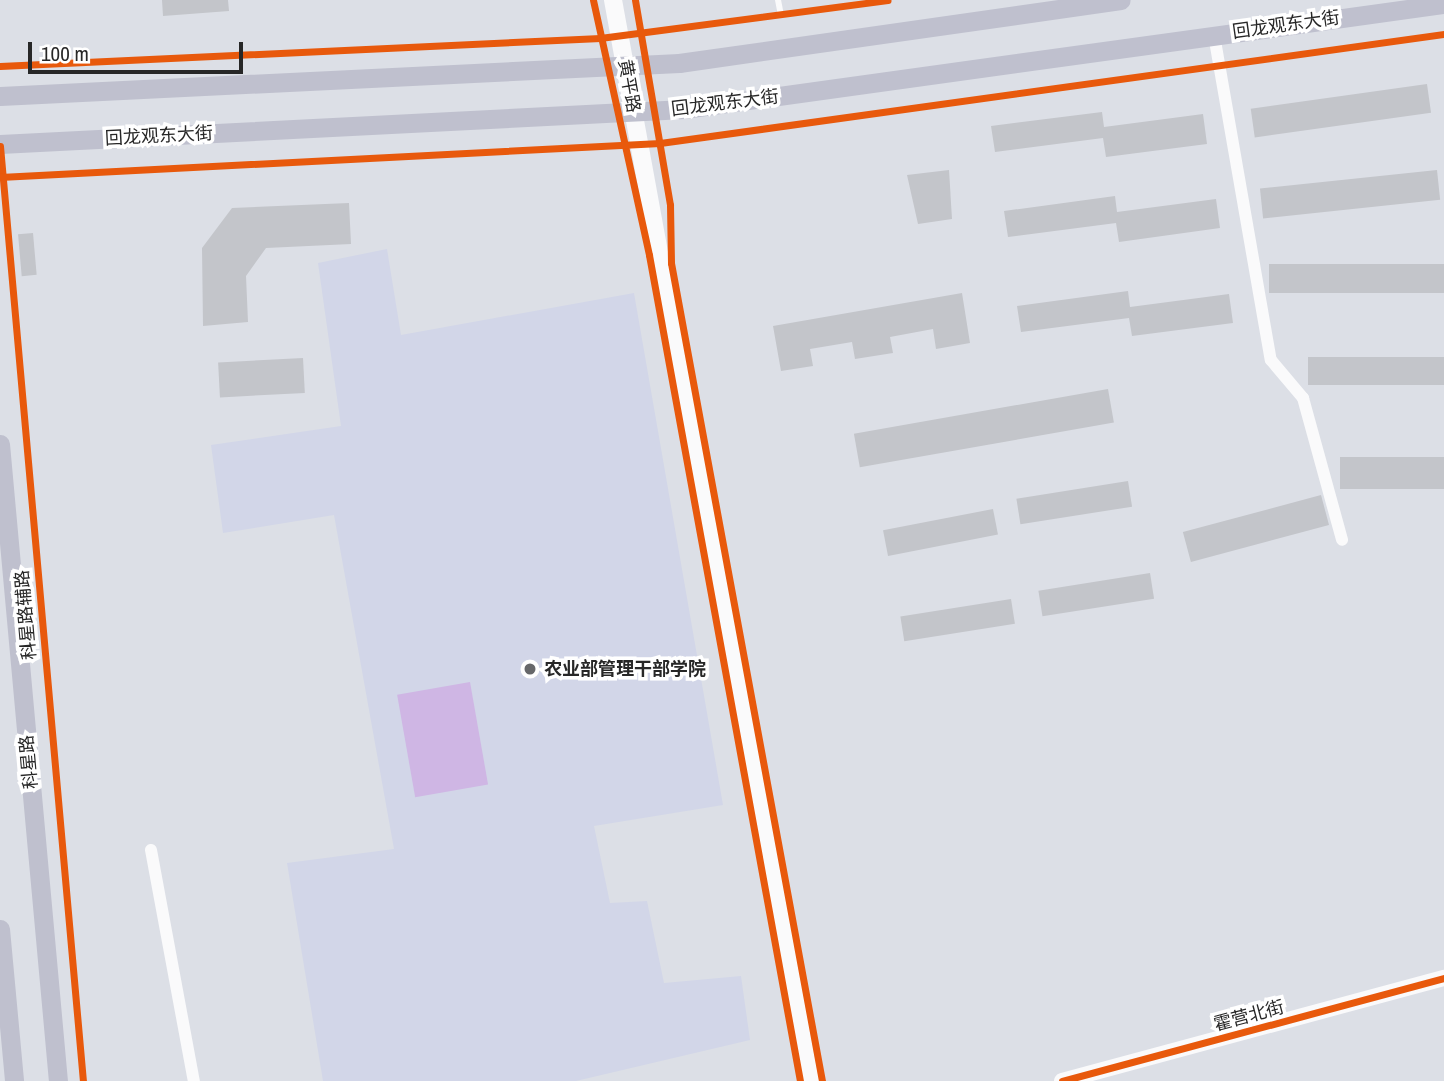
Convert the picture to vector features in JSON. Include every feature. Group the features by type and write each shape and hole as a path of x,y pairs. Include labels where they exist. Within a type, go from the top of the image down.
{"main road":[{"name":"黄平路","path":"613,0 810,1081"},
{"path":"0,96 626,67 1121,0"},
{"name":"回龙观东大街","path":"0,144 634,113 1444,2"},
{"name":"科星路","path":"0,444 58,1081"},
{"path":"0,929 14,1081"}],"street":[{"path":"1214,35 1271,360 1303,398 1342,540"},
{"path":"152,850 194,1081"},
{"name":"霍营北街","path":"1062,1081 1444,978"}],"lane":[{"path":"778,0 781,15"}],"shaded area":[{"name":"农业部管理干部学院","path":"387,249 401,335 634,293 723,805 594,826 610,903 647,901 664,983 741,976 750,1040 576,1081 323,1081 287,863 394,849 334,515 223,533 211,445 341,426 318,263"},
{"path":"470,682 488,784 415,797 397,695"}],"building":[{"path":"162,0 228,0 229,11 163,16"},
{"path":"1427,84 1431,113 1255,137 1251,109"},
{"path":"1102,112 1104,127 1203,114 1207,144 1106,157 1103,138 995,152 991,126"},
{"path":"949,170 952,219 918,224 907,175"},
{"path":"1437,170 1440,200 1263,218 1260,189"},
{"path":"1115,196 1117,212 1216,199 1220,228 1119,242 1116,223 1008,237 1004,211"},
{"path":"349,203 351,244 266,248 246,276 248,322 203,326 202,248 232,208"},
{"path":"33,233 37,275 22,276 18,234"},
{"path":"1269,264 1444,264 1444,293 1269,293"},
{"path":"1128,291 1130,307 1229,294 1233,323 1132,336 1129,318 1021,332 1017,306"},
{"path":"962,293 970,343 936,349 933,329 890,337 893,353 855,359 852,342 810,349 813,366 781,371 773,326"},
{"path":"1308,357 1444,357 1444,385 1308,385"},
{"path":"303,358 305,393 220,397 218,362"},
{"path":"1108,389 1114,422 860,467 854,434"},
{"path":"1340,457 1444,457 1444,489 1340,489"},
{"path":"1128,481 1132,507 1020,524 1016,499"},
{"path":"1321,495 1329,525 1191,562 1183,532"},
{"path":"993,509 998,535 888,556 883,530"},
{"path":"1150,573 1154,599 1042,616 1038,591"},
{"path":"1011,599 1015,624 904,641 900,617"}],"cycle path":[{"path":"593,0 649,255 800,1081"},
{"path":"635,0 670,205 671,263 822,1081"},
{"path":"0,66 600,38 888,0"},
{"path":"0,177 660,143 1444,34"},
{"name":"科星路辅路","path":"0,146 83,1081"},
{"path":"1062,1081 1444,978"}],"place":[{"name":"农业部管理干部学院","path":"530,669"}]}
